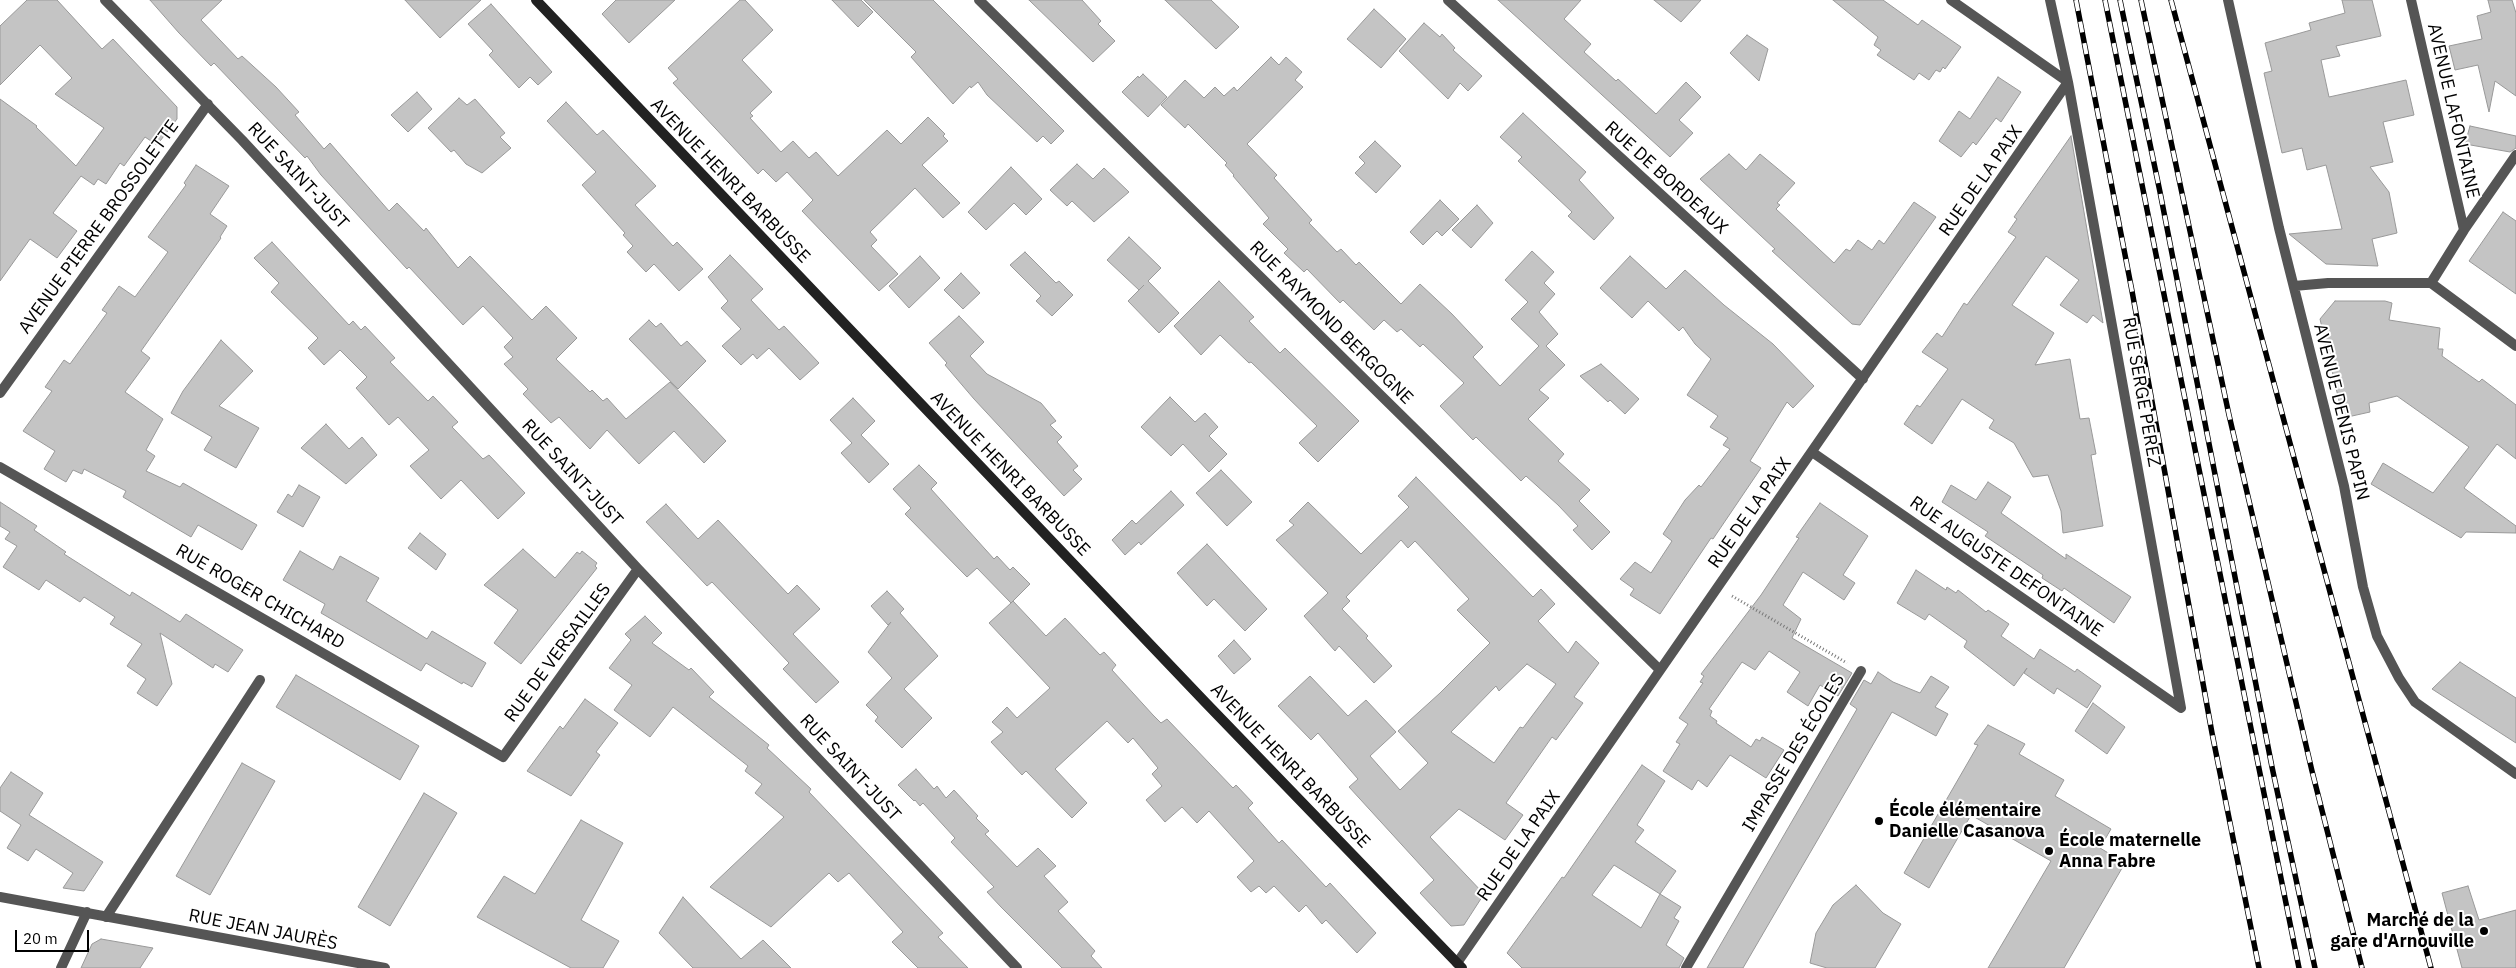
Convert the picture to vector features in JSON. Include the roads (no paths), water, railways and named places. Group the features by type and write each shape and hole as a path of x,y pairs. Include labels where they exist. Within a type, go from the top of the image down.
{"street":[{"name":"RUE SAINT-JUST","path":"105,0 208,104 638,568 1017,968"},
{"name":"AVENUE HENRI BARBUSSE","path":"536,0 1206,703 1460,965"},
{"name":"RUE RAYMOND BERGOGNE","path":"979,0 1660,670"},
{"name":"RUE DE BORDEAUX","path":"1448,0 1863,379"},
{"path":"1951,0 2068,82"},
{"name":"RUE SERGE PEREZ","path":"2050,0 2068,82 2181,708"},
{"name":"AVENUE DENIS PAPIN","path":"2228,0 2294,286 2344,486 2363,587 2377,636 2398,678 2415,702 2516,774"},
{"name":"AVENUE LAFONTAINE","path":"2411,0 2464,230"},
{"name":"RUE DE LA PAIX","path":"1460,965 1660,670 2068,82"},
{"name":"AVENUE PIERRE BROSSOLETTE","path":"0,393 208,104"},
{"path":"2431,284 2464,230 2516,155"},
{"path":"2294,286 2328,283 2431,284 2516,346"},
{"name":"RUE AUGUSTE DEFONTAINE","path":"1812,452 2181,708"},
{"name":"RUE ROGER CHICHARD","path":"0,467 503,756"},
{"name":"RUE DE VERSAILLES","path":"503,756 638,568"},
{"name":"IMPASSE DES ÉCOLES","path":"1686,968 1861,671"},
{"path":"106,917 260,680"},
{"name":"RUE JEAN JAURÈS","path":"0,897 88,912 350,966 385,968"},
{"path":"62,968 88,912"}],"railway":[{"path":"2076,0 2132,291 2212,733 2259,968"},
{"path":"2105,0 2299,968"},
{"path":"2120,0 2160,192 2272,767 2315,968"},
{"path":"2141,0 2229,415 2312,771 2362,968"},
{"path":"2171,0 2431,968"}],"place":[{"name":"École élémentaire Danielle Casanova","path":"1879,821"},
{"name":"École maternelle Anna Fabre","path":"2049,851"},
{"name":"Marché de la gare d'Arnouville","path":"2484,931"}]}
